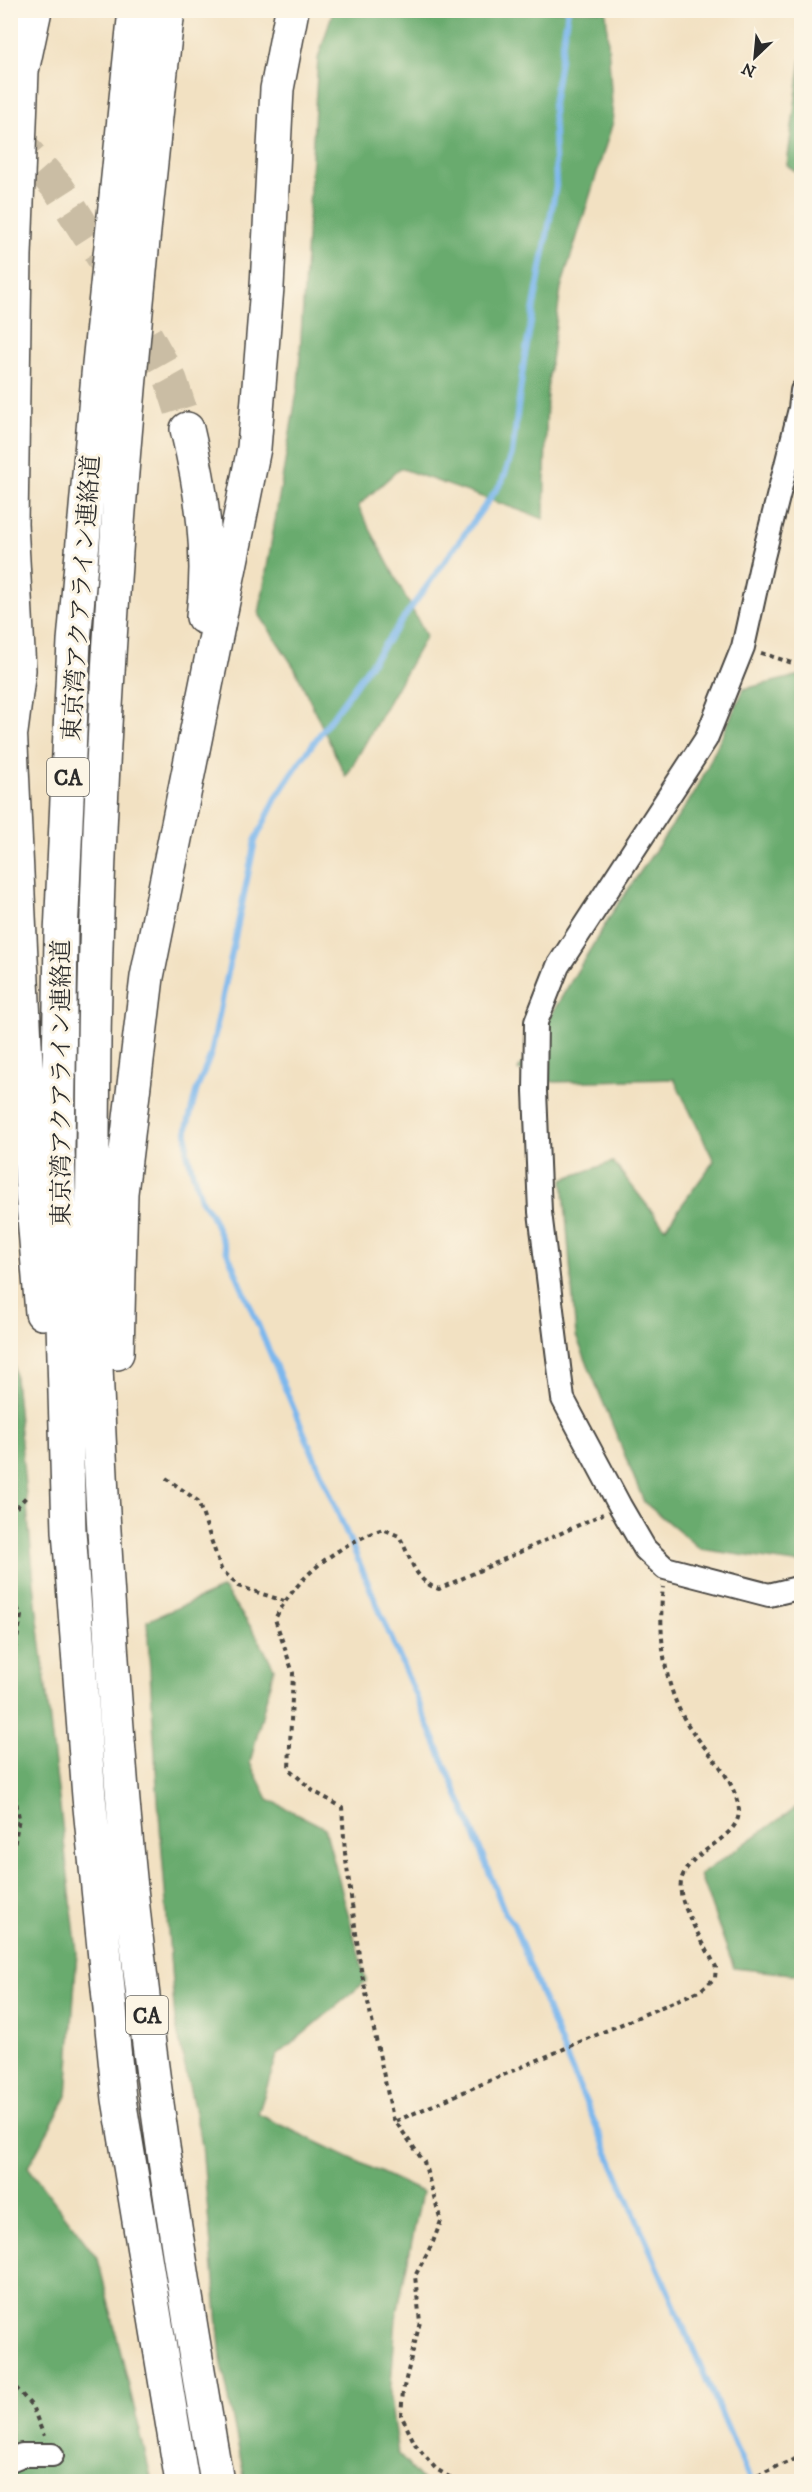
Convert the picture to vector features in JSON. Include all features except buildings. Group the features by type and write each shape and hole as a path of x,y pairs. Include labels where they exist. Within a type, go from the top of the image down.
{"highway":[{"path":"35,10 22,71 15,255 11,524 18,670 11,728 32,1193 43,1335 47,1530 89,1797"},
{"name":"東京湾アクアライン連絡道","path":"89,1797 70,1546 58,1149 61,935 75,629 103,318 135,10"},
{"name":"東京湾アクアライン連絡道","path":"123,1803 95,1337 93,1146 97,910 109,630 131,367 168,10"},
{"path":"123,1803 126,1668 117,1330 121,1193 147,977 193,760 254,448 267,286 277,89 292,10"},
{"path":"187,429 197,472 207,556 193,711 193,760"},
{"name":"CA","path":"89,1797 118,2099 182,2481"},
{"name":"CA","path":"123,1803 139,1952 189,2320 217,2481"}],"street":[{"path":"801,391 800,409 743,647 706,739 558,966 536,1022 535,1091 540,1212 562,1399 645,1549 665,1568 769,1595 801,1587"},
{"path":"10,2460 22,2455 52,2455"}],"path":[{"path":"743,647 801,666"},
{"path":"166,1478 198,1501 221,1569 238,1586 284,1601"},
{"path":"10,1514 27,1496"},
{"path":"458,2481 436,2469 429,2461 415,2444 401,2415 403,2391 420,2322 415,2276 434,2242 441,2221 424,2162 396,2121 361,1970 345,1853 342,1808 313,1791 289,1769 293,1673 275,1619 284,1601 318,1564 364,1536 383,1529 399,1536 416,1574 427,1586 439,1589 620,1506"},
{"path":"396,2121 701,1990 715,1978 716,1967 681,1896 680,1880 689,1863 728,1833 737,1820 738,1805 724,1770 688,1725 675,1701 662,1645 660,1613 665,1568"},
{"path":"10,1591 21,1616 10,1679"},
{"path":"10,1768 20,1818 10,1869"},
{"path":"10,2381 32,2406 52,2455"},
{"path":"741,2481 801,2456"}],"green space":[{"path":"333,11 606,11 613,122 561,288 547,390 544,519 400,468 358,506 426,636 346,777 294,667 259,614 298,386 318,59"},
{"path":"801,59 802,176 787,165"},
{"path":"801,675 801,1564 700,1549 644,1502 576,1336 563,1179 613,1162 665,1228 714,1161 674,1079 554,1082 518,1070 612,913 696,791 744,689"},
{"path":"10,1295 13,1357 36,1603 77,1952 67,2096 28,2167 98,2259 152,2481 11,2481"},
{"path":"223,1588 255,1633 274,1668 250,1763 268,1799 325,1828 366,1981 277,2056 258,2114 422,2192 396,2318 390,2398 398,2454 423,2481 245,2481 221,2359 202,2145 175,2021 147,1621"},
{"path":"801,1804 801,1975 734,1968 700,1875"}],"waterway":[{"path":"568,10 553,104 556,186 524,361 512,454 502,482 299,763 277,796 255,841 211,1054 196,1092 187,1128 187,1153 202,1202 211,1214 469,1821 505,1913 513,1923 568,2061 751,2482"}],"tunnel":[{"path":"10,133 59,189 103,258 171,380 187,429"}]}
